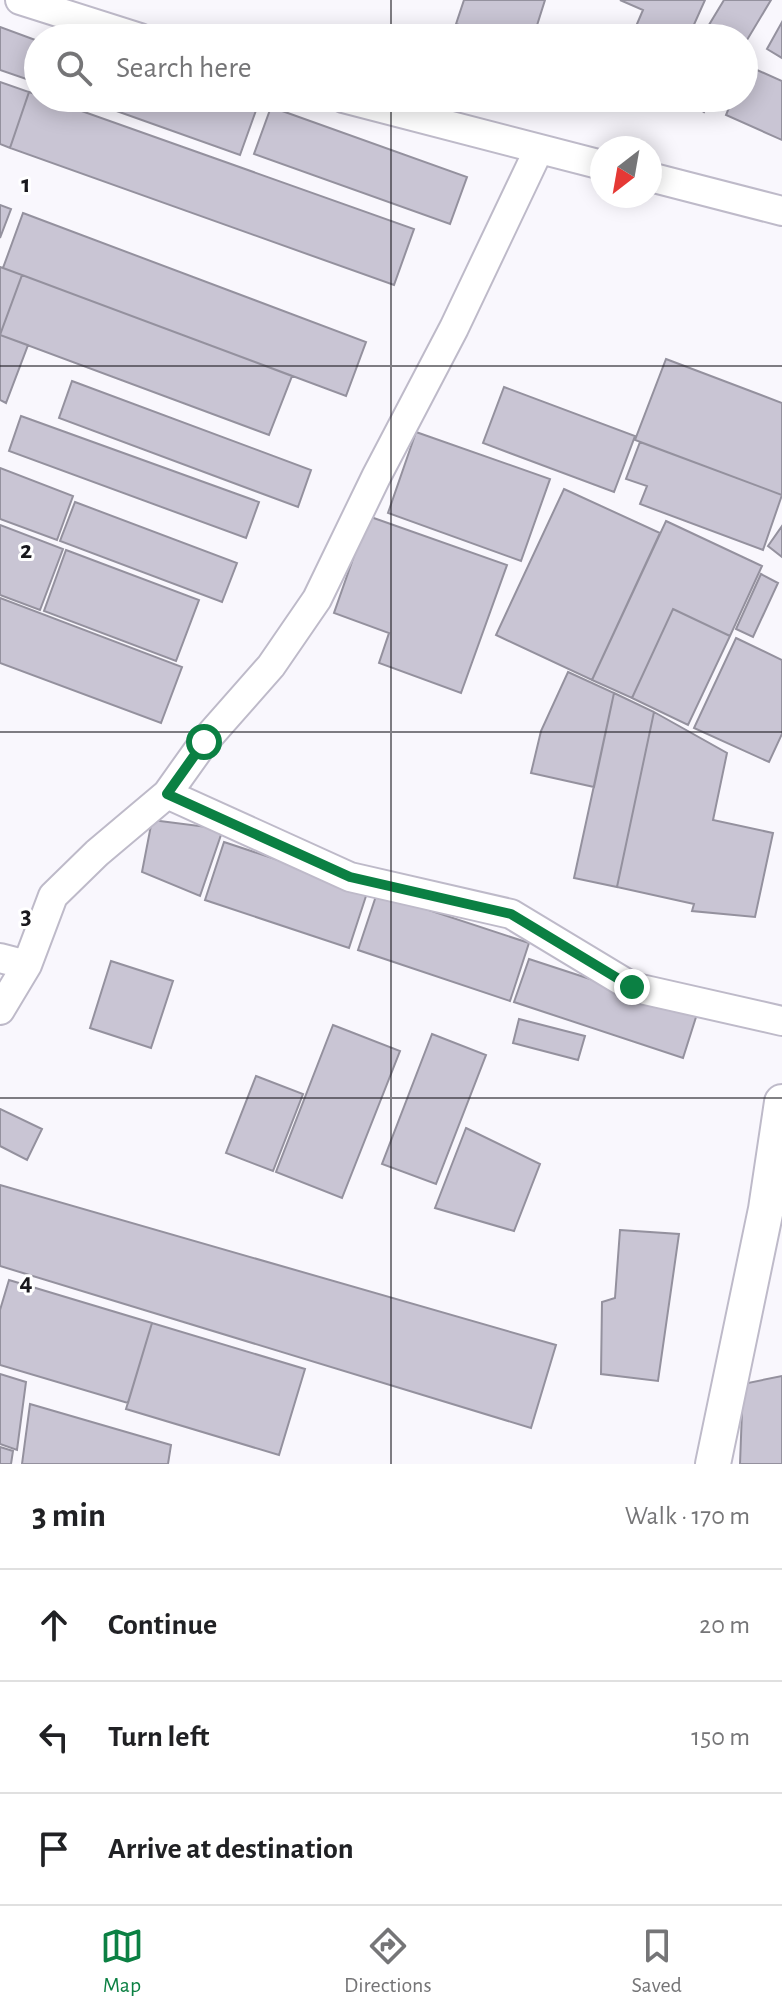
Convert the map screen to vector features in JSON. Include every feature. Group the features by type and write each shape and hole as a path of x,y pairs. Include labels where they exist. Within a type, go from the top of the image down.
{"street":[{"path":"20,0 96,24"},
{"path":"397,112 590,162"},
{"path":"0,1010 27,965 53,896 97,853 167,794 204,742 271,666 317,599 454,328 539,149"},
{"path":"662,180 782,211"},
{"path":"167,794 350,877 511,914 632,987 782,1021"},
{"path":"0,958 27,965"},
{"path":"713,1464 766,1209 782,1102"}],"building":[{"path":"464,0 545,0 537,24 456,24"},
{"path":"620,0 705,0 694,24 637,24 643,10"},
{"path":"724,0 771,0 757,24 709,24"},
{"path":"782,22 782,58 767,49"},
{"path":"0,27 24,36 24,78 0,70"},
{"path":"758,70 782,81 782,140 726,115 727,112 758,112"},
{"path":"0,82 24,90 24,107 10,148 0,144"},
{"path":"24,107 24,112 84,112 414,229 394,285 10,148"},
{"path":"119,112 255,112 240,155"},
{"path":"269,112 285,112 467,177 450,224 254,154"},
{"path":"0,205 11,209 0,238"},
{"path":"23,213 366,342 346,396 3,268"},
{"path":"0,267 22,275 0,335"},
{"path":"22,275 292,376 269,435 0,335"},
{"path":"0,335 28,345 6,403 0,400"},
{"path":"666,359 782,403 782,495 635,440"},
{"path":"72,381 311,470 298,507 59,418"},
{"path":"504,387 635,436 614,492 483,443"},
{"path":"21,416 259,502 246,538 9,451"},
{"path":"416,432 550,479 521,561 388,513"},
{"path":"640,442 782,495 763,550 640,504 647,486 626,479"},
{"path":"0,468 73,496 57,540 0,519"},
{"path":"564,489 660,533 592,680 496,635"},
{"path":"75,502 237,563 222,602 60,541"},
{"path":"368,516 507,565 461,693 379,663 389,633 334,613"},
{"path":"666,521 762,566 730,636 673,609 632,698 592,680"},
{"path":"0,525 63,549 40,610 0,595"},
{"path":"782,526 782,557 768,546"},
{"path":"66,550 199,600 176,661 44,611"},
{"path":"761,574 778,583 753,637 736,629"},
{"path":"0,598 182,667 161,723 0,663"},
{"path":"673,609 730,636 688,725 632,698"},
{"path":"736,638 782,660 782,734 769,762 694,728"},
{"path":"568,672 614,693 594,787 531,773 541,731"},
{"path":"614,693 654,712 617,887 574,878"},
{"path":"654,712 727,753 713,820 773,833 755,917 692,911 694,904 617,887"},
{"path":"152,820 223,829 200,896 142,872"},
{"path":"224,842 368,890 349,948 205,900"},
{"path":"377,893 529,943 510,1001 358,950"},
{"path":"529,959 697,1014 683,1058 514,1002"},
{"path":"111,961 173,981 151,1048 90,1028"},
{"path":"519,1019 585,1036 578,1060 513,1043"},
{"path":"333,1025 400,1051 342,1198 276,1172"},
{"path":"432,1034 486,1055 436,1184 382,1164"},
{"path":"256,1076 303,1094 273,1171 226,1153"},
{"path":"0,1109 42,1129 27,1160 0,1146"},
{"path":"466,1128 540,1164 514,1231 435,1208"},
{"path":"0,1185 556,1345 531,1428 0,1266"},
{"path":"620,1230 679,1234 658,1381 601,1374 602,1302 615,1298"},
{"path":"9,1280 152,1323 128,1403 0,1365 0,1310"},
{"path":"152,1323 305,1369 279,1455 126,1409"},
{"path":"0,1374 26,1382 17,1450 0,1444"},
{"path":"782,1376 782,1464 740,1464 743,1384"},
{"path":"30,1404 171,1445 168,1464 22,1464"},
{"path":"0,1447 13,1451 11,1464 0,1464"}],"route":[{"path":"204,742 167,794 350,877 511,914 632,987"}]}
